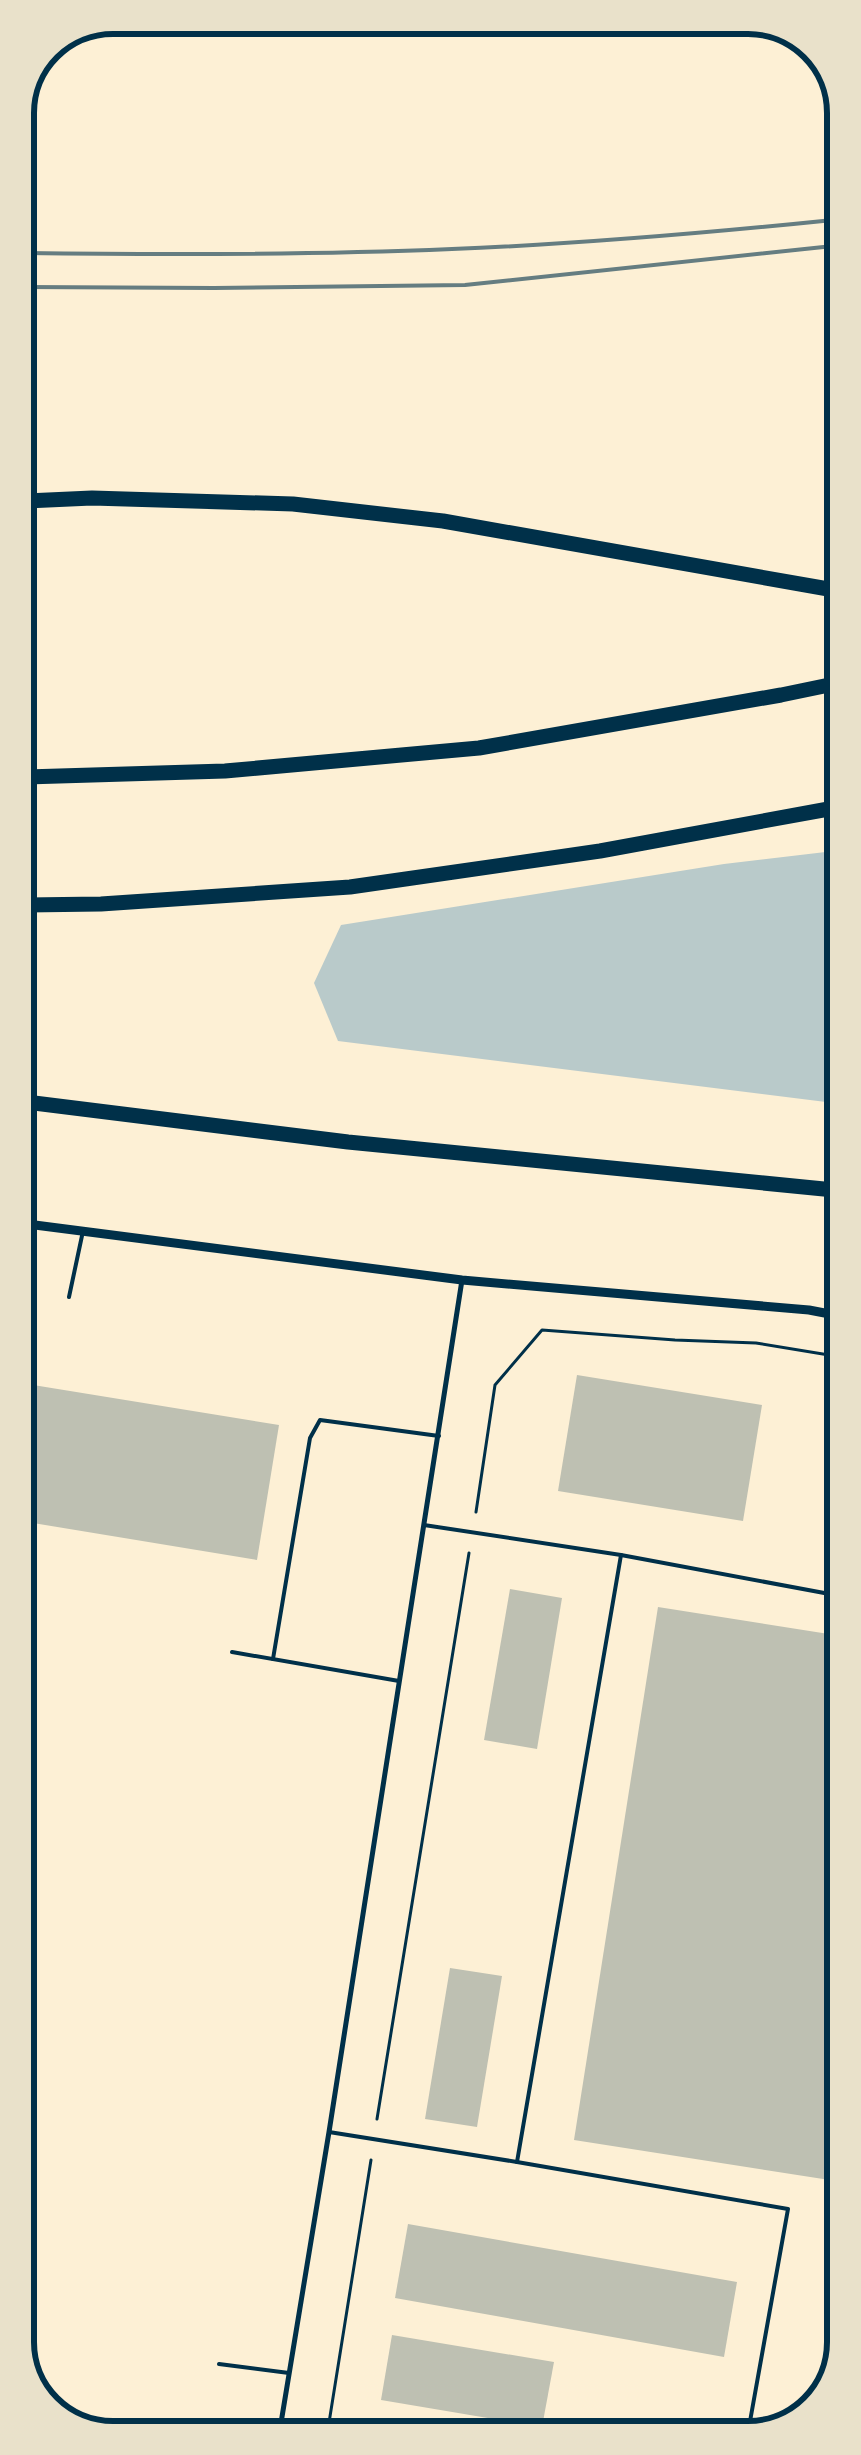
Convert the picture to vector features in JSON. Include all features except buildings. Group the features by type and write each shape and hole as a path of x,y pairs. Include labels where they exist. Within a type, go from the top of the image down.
{"highway":[{"path":"34,501 92,498 293,504 452,523 827,589"},
{"path":"34,778 225,771 479,748 827,685"},
{"path":"34,905 102,904 350,887 600,851 827,809"},
{"path":"34,1103 348,1142 827,1189"}],"street":[{"path":"34,1225 462,1280 808,1310 827,1314"},
{"path":"281,2421 329,2132 462,1280"}],"lane":[{"path":"68,1297 83,1231"},
{"path":"273,1659 310,1438 320,1420 438,1436"},
{"path":"424,1525 621,1555 827,1594"},
{"path":"517,2162 621,1555"},
{"path":"232,1652 399,1681"},
{"path":"329,2132 517,2162 788,2209 750,2421"},
{"path":"219,2364 289,2372"}],"path":[{"path":"329,2421 495,1384 542,1330 675,1340 756,1343 827,1355"}],"shaded area":[{"path":"827,852 827,1102 338,1041 314,983 341,925 724,864"}],"railway":[{"path":"34,253 239,254 452,249 643,238 827,221"},
{"path":"34,287 214,288 465,285 827,247"}]}
